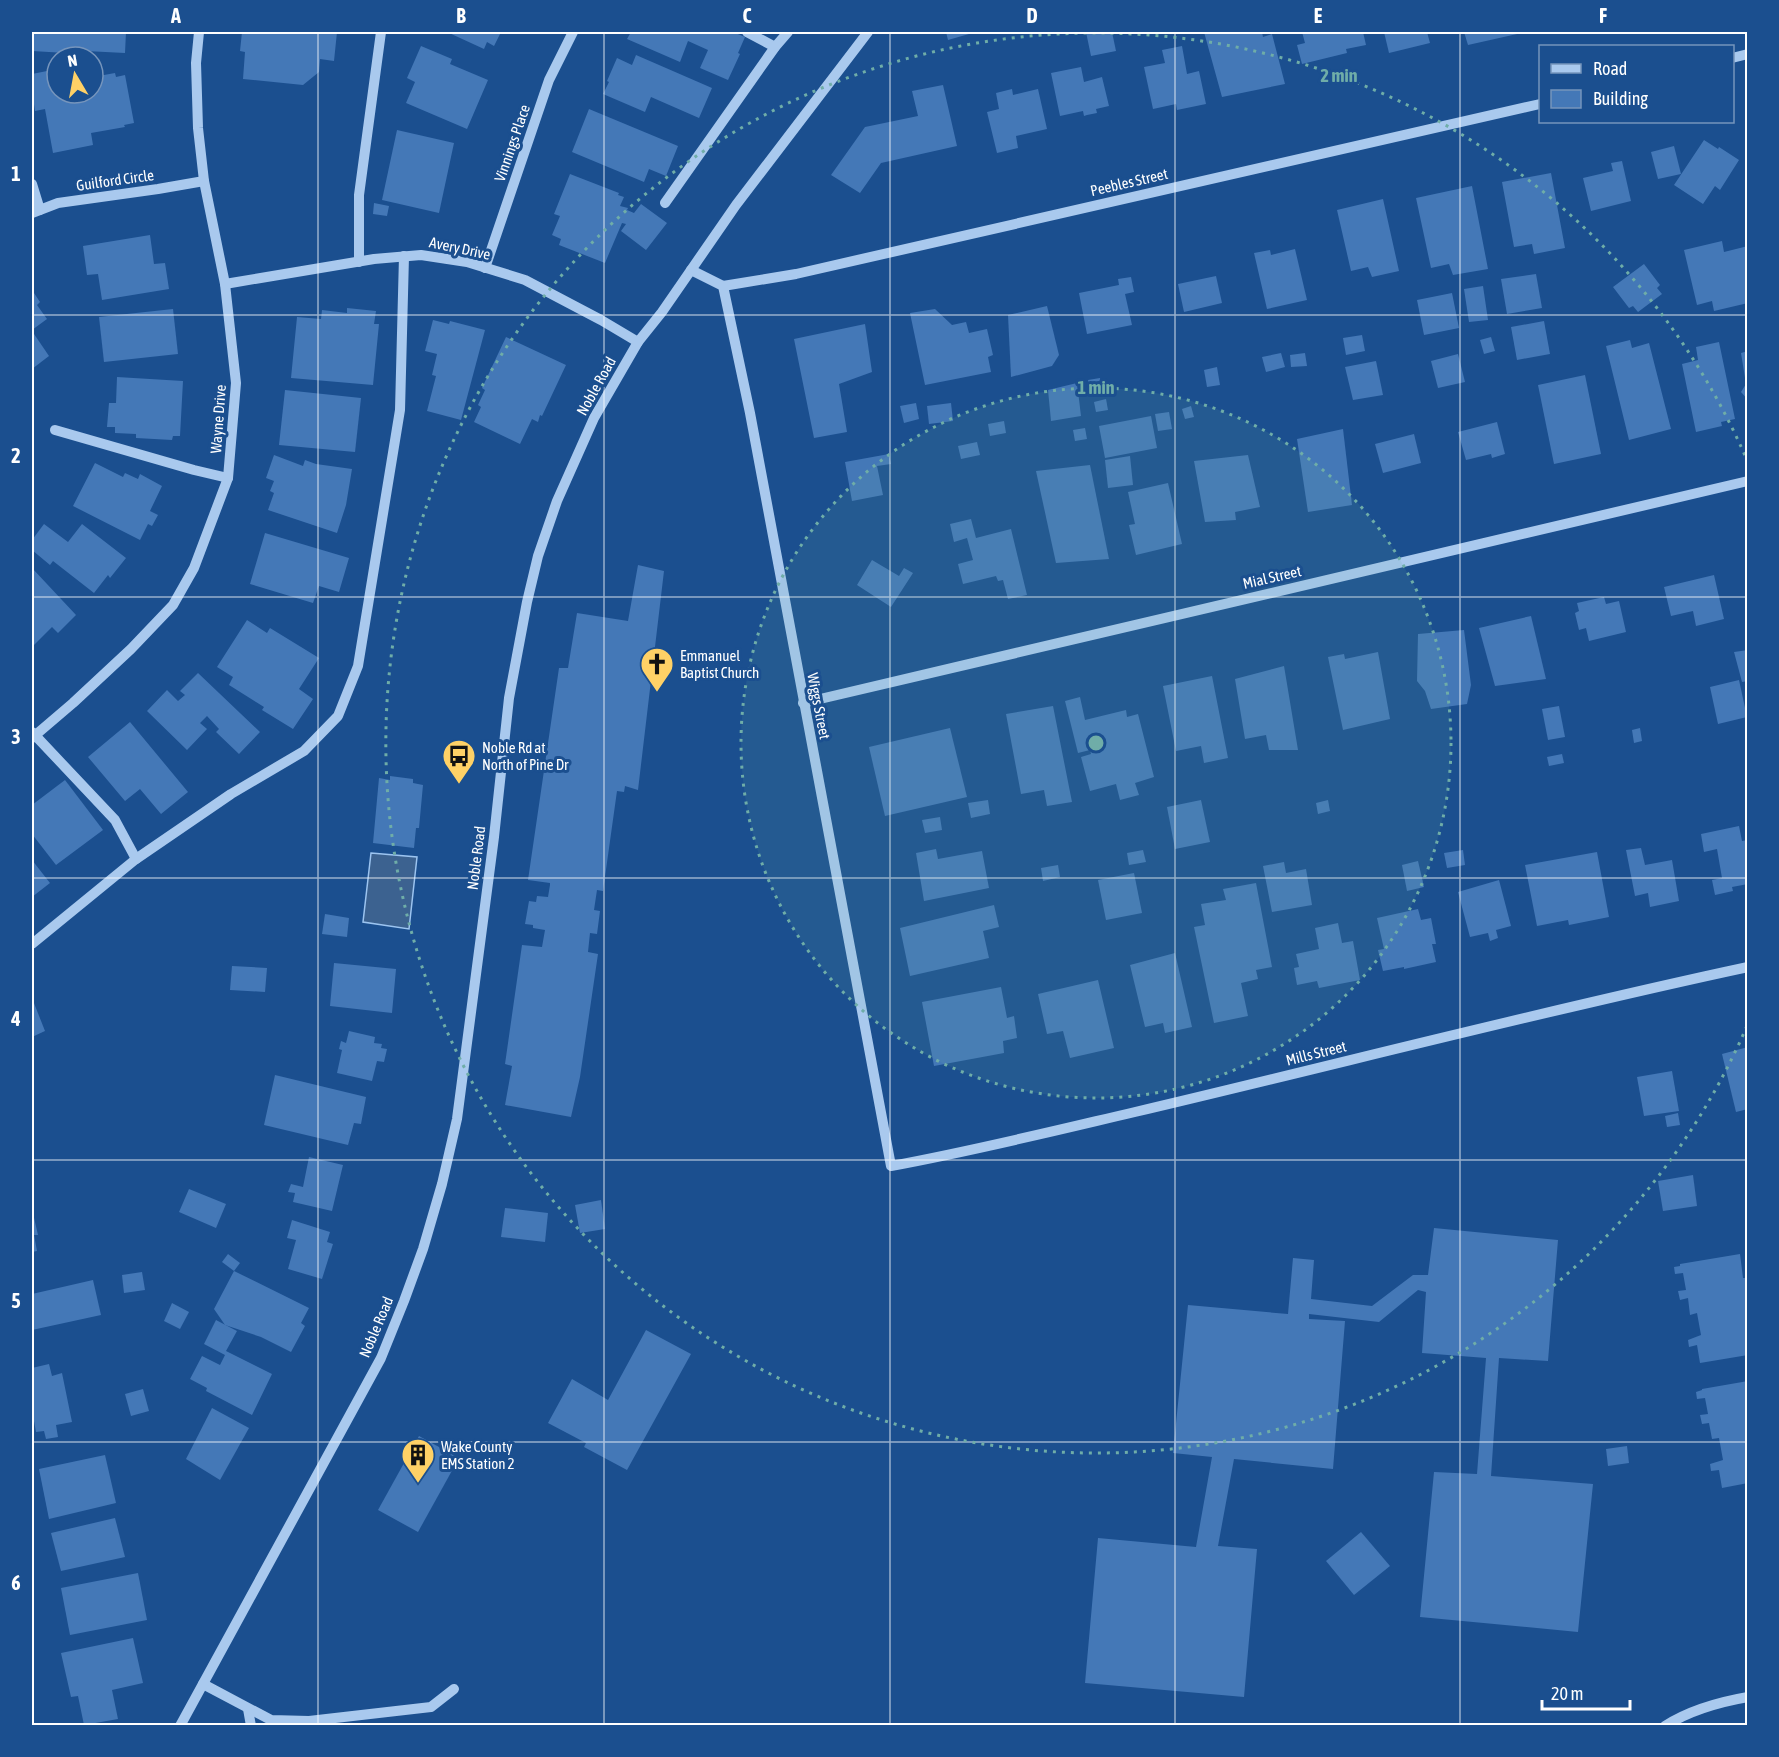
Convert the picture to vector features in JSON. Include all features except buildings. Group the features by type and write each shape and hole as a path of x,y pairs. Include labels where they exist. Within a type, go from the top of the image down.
{"street":[{"name":"Wayne Drive","path":"33,735 73,703 131,649 173,605 194,568 228,478 236,383 225,284 204,181 198,128 196,63 199,32"},
{"path":"359,262 359,195 381,32"},
{"name":"Vinnings Place","path":"485,268 549,80 573,32"},
{"path":"747,32 775,46"},
{"path":"665,203 775,46 788,32"},
{"name":"Noble Road","path":"180,1725 381,1358 423,1249 442,1184 457,1119 494,837 509,698 538,556 557,501 594,418 638,342 662,312 736,205 868,32"},
{"name":"Peebles Street","path":"723,286 807,271 1539,104"},
{"name":"Guilford Circle","path":"36,211 58,202 204,181"},
{"path":"32,184 36,211"},
{"name":"Avery Drive","path":"225,284 359,262 422,255 467,262 525,280 638,342"},
{"path":"32,944 136,859 231,794 304,751 338,716 358,666 400,410 404,256"},
{"path":"691,270 723,286"},
{"name":"Wiggs Street","path":"723,286 750,413 891,1166"},
{"path":"55,430 228,478"},
{"name":"Mial Street","path":"803,703 1748,481"},
{"path":"33,735 115,820 136,859"},
{"name":"Mills Street","path":"891,1166 954,1155 1618,995 1748,967"},
{"path":"202,1684 271,1720 309,1721 362,1720 431,1707 454,1689"},
{"path":"1665,1725 1720,1702 1748,1697"},
{"path":"248,1709 251,1725"}],"water":[{"path":"371,853 417,857 409,929 363,922"}],"place":[{"name":"Emmanuel Baptist Church","path":"657,693"},
{"name":"Noble Rd at North of Pine Dr","path":"459,785"},
{"name":"Wake County EMS Station 2","path":"418,1484"}]}
